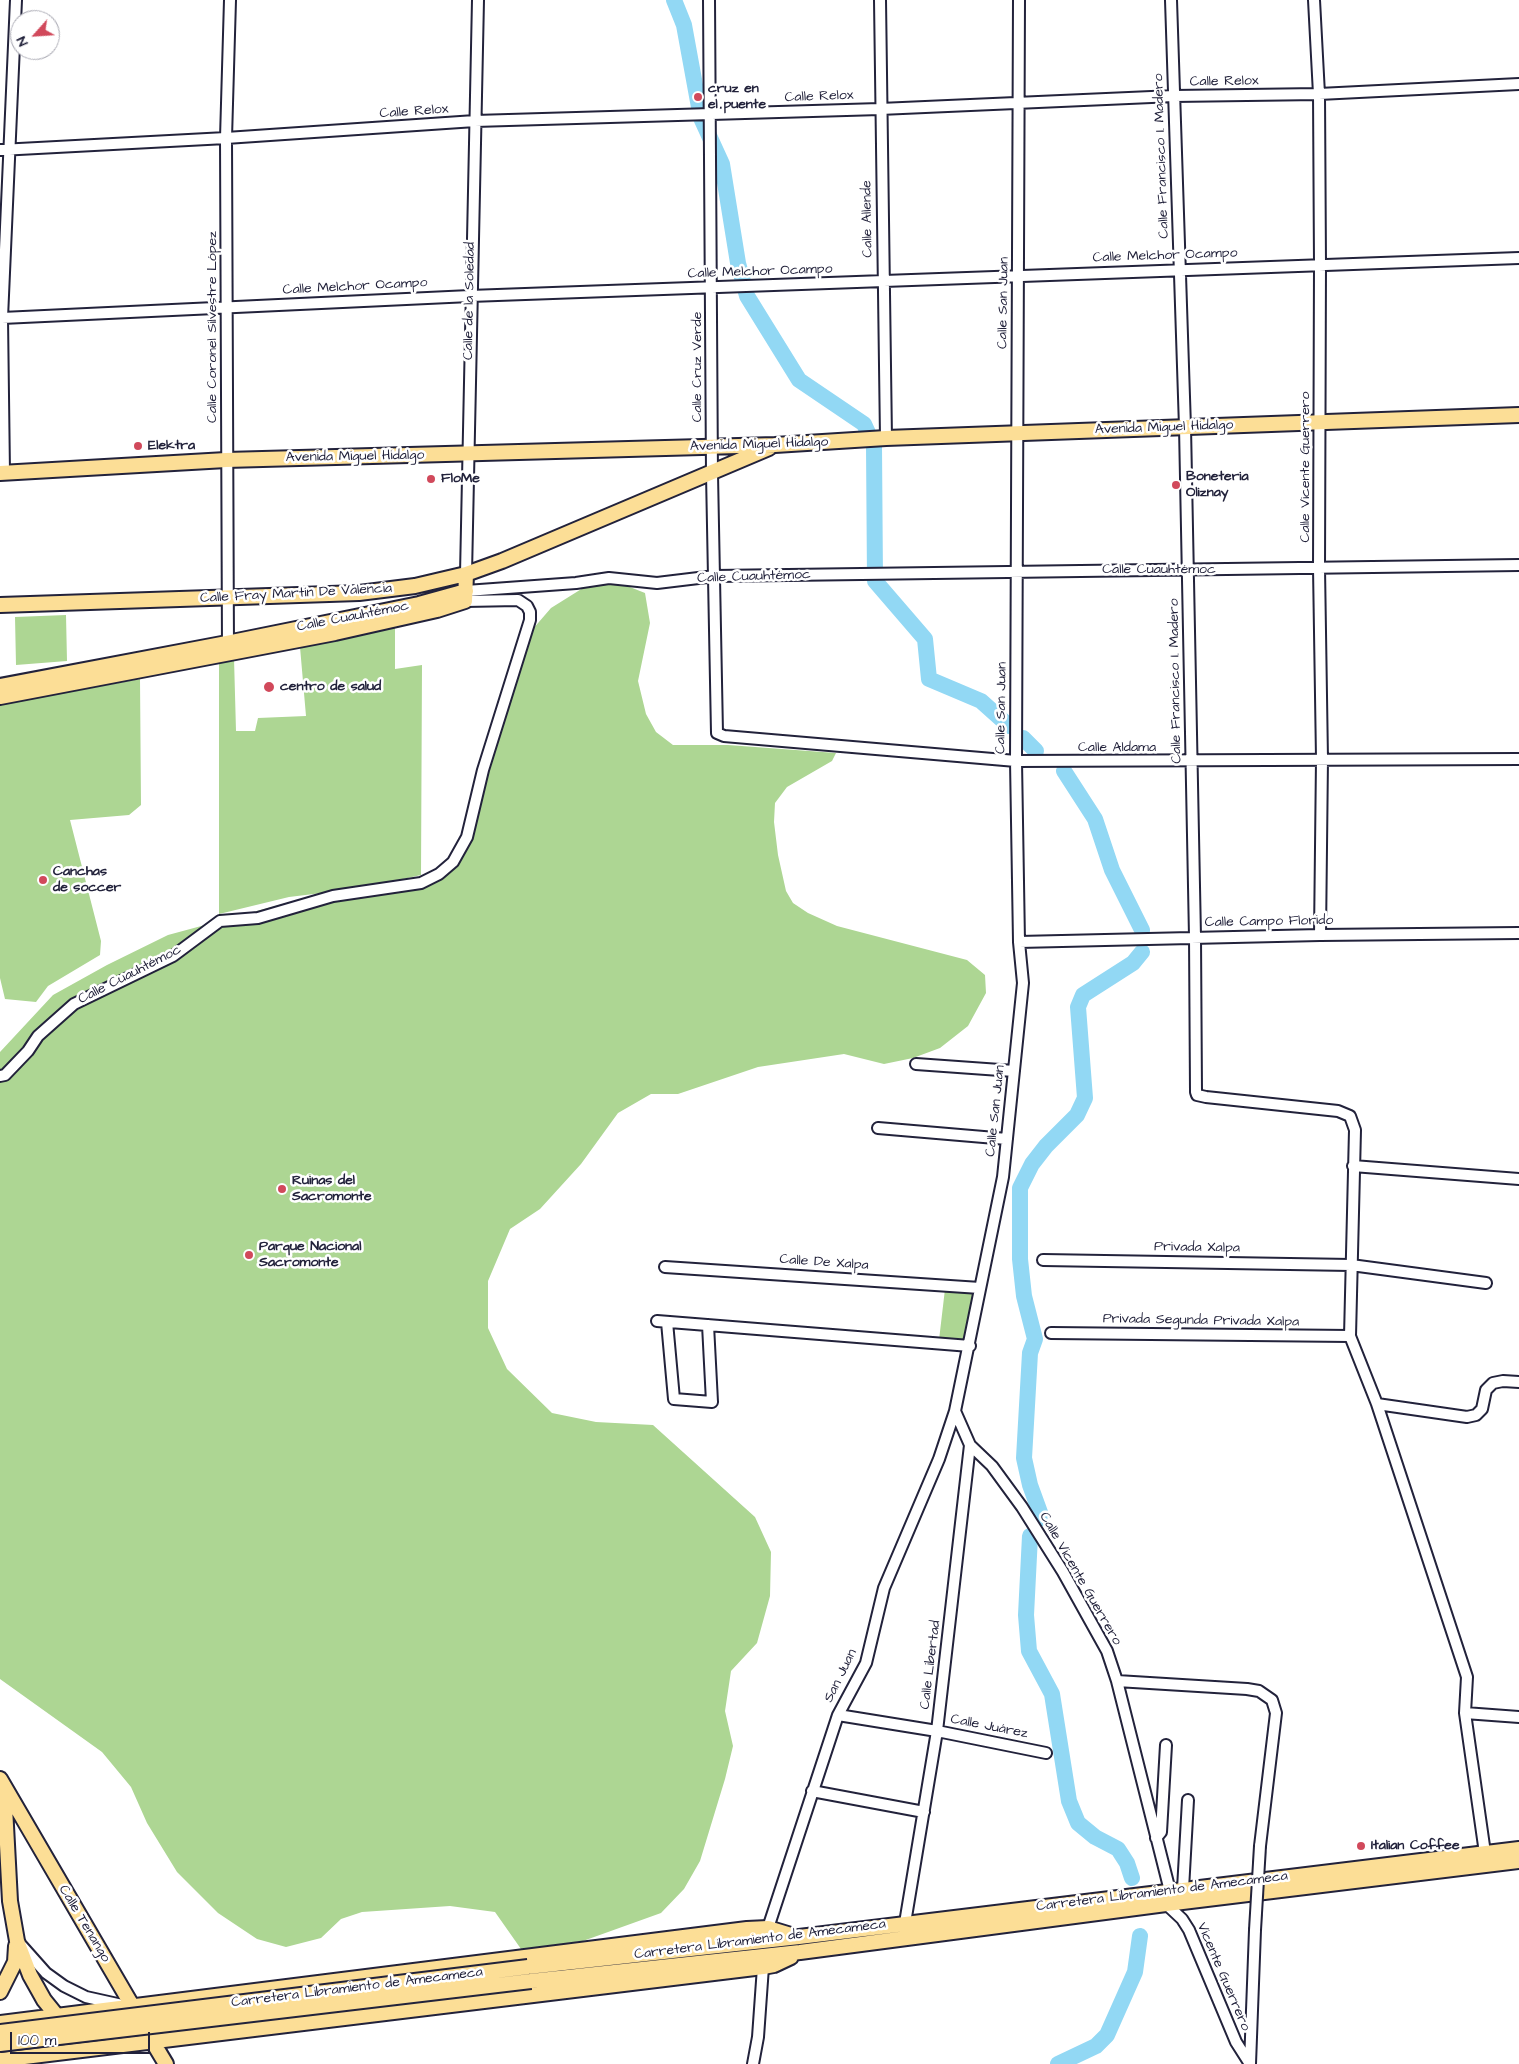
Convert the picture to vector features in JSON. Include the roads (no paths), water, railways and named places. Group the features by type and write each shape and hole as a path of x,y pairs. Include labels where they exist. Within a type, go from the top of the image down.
{"main road":[{"name":"Avenida Miguel Hidalgo","path":"2,473 226,460 467,455 775,445 882,439 1519,415"},
{"name":"Calle Fray Martín De Valencia","path":"0,605 387,591 466,574 502,561 712,474 775,445"},
{"name":"Calle de la Soledad","path":"466,574 466,596"},
{"name":"Calle Cuauhtémoc","path":"0,686 34,685 294,635 399,619 466,596"},
{"name":"Calle Cuauhtémoc","path":"0,697 34,685"},
{"path":"2,1781 10,1901 17,1941 30,1975 44,2000 87,2050"},
{"name":"Calle Tenango","path":"2,1781 129,2008 166,2064"},
{"name":"Carretera Libramiento de Amecameca","path":"0,2044 800,1952 1173,1894 1519,1849"},
{"name":"Carretera Libramiento de Amecameca","path":"0,2032 905,1923 1173,1894 1519,1861"},
{"path":"0,2023 768,1928 800,1937"},
{"path":"0,1992 15,1962 17,1941"},
{"path":"0,2060 763,1967 774,1965 800,1952"}],"street":[{"path":"2,473 4,149 16,0"},
{"name":"Calle Coronel Silvestre López","path":"228,648 226,138 230,0"},
{"name":"Calle de la Soledad","path":"466,574 470,296 478,0"},
{"name":"Calle Cruz Verde","path":"709,0 706,114 711,126 712,153 712,474 717,733"},
{"name":"Calle Allende","path":"880,0 882,439"},
{"name":"Calle San Juan","path":"955,1411 970,1346 1003,1178 1023,983 1019,942 1016,761 1019,0"},
{"name":"Calle Francisco I. Madero","path":"1170,0 1185,428 1197,1094 1338,1111 1350,1116 1355,1130 1353,1166"},
{"name":"Calle Vicente Guerrero","path":"1314,0 1319,94 1319,568 1322,759 1320,935"},
{"name":"Calle Relox","path":"4,149 226,138 475,121 880,109 1174,96 1319,94 1519,84"},
{"name":"Calle Melchor Ocampo","path":"2,318 470,296 1519,258"},
{"name":"Calle Cuauhtémoc","path":"466,596 609,578 656,583 715,576 1017,570 1187,570 1519,565"},
{"name":"Calle Cuauhtémoc","path":"0,1076 5,1074 28,1051 38,1036 74,1004 173,956 220,921 258,918 333,896 421,883 439,874 453,862 467,837 485,762 530,620 530,612 527,606 518,600 466,596"},
{"name":"Calle Aldama","path":"717,733 724,736 1016,761 1192,762 1322,759 1519,759"},
{"name":"Calle Campo Florido","path":"1019,942 1195,937 1519,933"},
{"path":"916,1064 1014,1071"},
{"path":"878,1128 1007,1139"},
{"path":"1484,1853 1465,1713 1467,1678 1377,1404 1350,1336 1353,1166 1519,1179"},
{"name":"Privada Xalpa","path":"1043,1260 1351,1265 1486,1283"},
{"name":"Calle De Xalpa","path":"665,1266 980,1288"},
{"path":"708,1325 712,1402 674,1399 662,1322 708,1325 970,1346"},
{"name":"Privada Segunda Privada Xalpa","path":"1051,1333 1350,1336"},
{"path":"1377,1404 1467,1417 1476,1415 1482,1409 1486,1390 1493,1383 1503,1381 1519,1382"},
{"path":"955,1411 970,1445"},
{"name":"San Juan","path":"768,1928 838,1715 866,1663 884,1588 939,1459 955,1411"},
{"name":"Calle Vicente Guerrero","path":"970,1445 992,1466 1064,1572 1107,1651 1117,1681 1156,1838 1173,1894"},
{"name":"Calle Libertad","path":"905,1923 937,1731 970,1445"},
{"path":"1117,1681 1247,1688 1259,1691 1272,1700 1276,1713 1260,1846 1250,2064"},
{"path":"1465,1713 1519,1717"},
{"name":"Calle Juárez","path":"838,1715 937,1731 1046,1753"},
{"path":"1156,1838 1161,1832 1166,1745"},
{"path":"812,1791 924,1812"},
{"path":"1173,1894 1188,1800"},
{"name":"Vicente Guerrero","path":"1173,1894 1182,1919 1189,1930 1236,2042 1250,2064"},
{"path":"17,1941 46,1974 64,1986 86,1997 122,2004 129,2008"},
{"path":"753,2064 758,2037 763,1967"}],"waterway":[{"path":"674,0 684,25 701,118 722,164 738,263 747,296 799,380 864,424 874,446 875,581 925,639 929,679 981,701 1009,726"},
{"path":"1023,738 1036,751"},
{"path":"1064,771 1095,819 1112,870 1142,930"},
{"path":"1042,1518 1030,1485 1024,1458 1030,1353 1035,1339 1024,1296 1020,1259 1020,1188 1032,1164 1046,1146 1077,1115 1085,1098 1078,1007 1083,995 1133,963 1142,952"},
{"path":"1030,1536 1026,1615 1029,1651 1052,1694 1069,1801 1078,1823 1095,1837 1118,1849 1127,1863 1132,1878"},
{"path":"1058,2064 1096,2046 1107,2035 1135,1972 1140,1936"}],"place":[{"name":"cruz en el puente","path":"698,97"},
{"name":"Elektra","path":"138,446"},
{"name":"FloMe","path":"431,479"},
{"name":"Boneteria Oliznay","path":"1176,485"},
{"name":"centro de salud","path":"269,687"},
{"name":"Canchas de soccer","path":"43,880"},
{"name":"Ruinas del Sacromonte","path":"282,1189"},
{"name":"Parque Nacional Sacromonte","path":"249,1255"},
{"name":"Italian Coffee","path":"1361,1846"}]}
